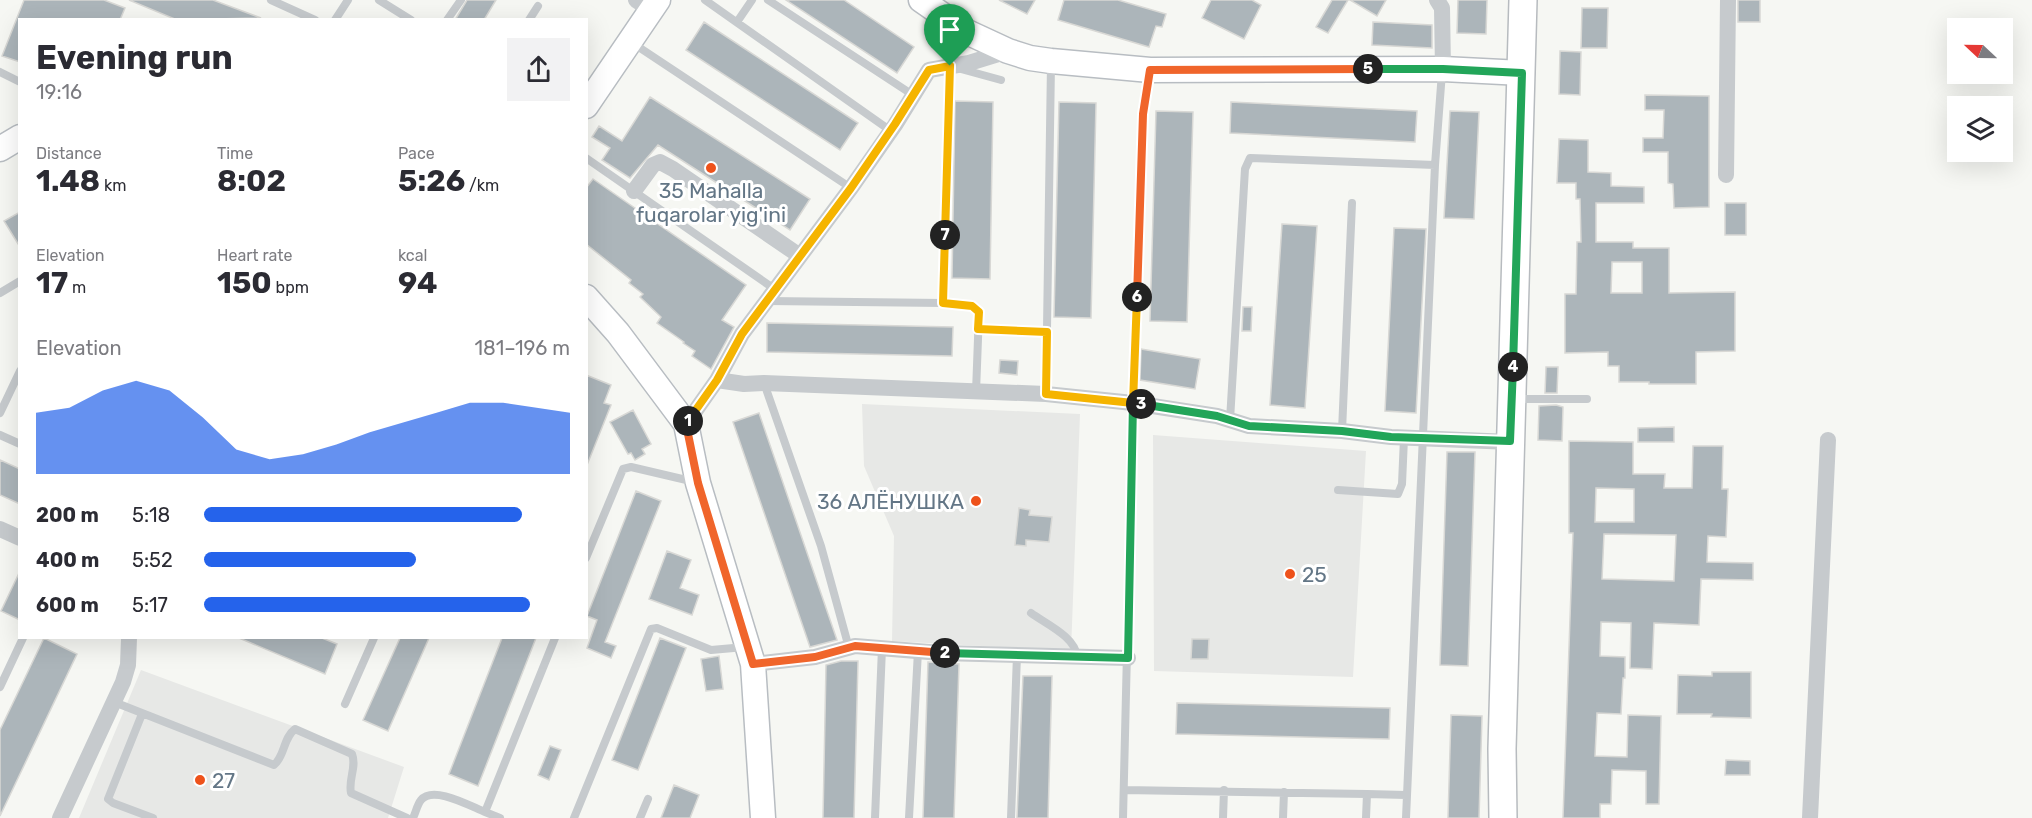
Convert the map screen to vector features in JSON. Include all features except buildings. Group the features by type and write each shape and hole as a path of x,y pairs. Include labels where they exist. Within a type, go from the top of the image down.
{"main road":[{"path":"1503,818 1502,749 1523,0"}],"street":[{"path":"921,0 967,32 1008,51 1030,58 1051,61 1150,70 1443,69 1522,73"},
{"path":"1437,0 1442,8 1443,69"},
{"path":"1726,175 1728,0"},
{"path":"588,103 630,41 650,1"},
{"path":"686,424 717,380 742,334 851,188 929,70 969,63 1008,51"},
{"path":"0,149 18,138"},
{"path":"634,191 653,165 660,162 800,256"},
{"path":"588,299 618,333 686,424 698,483 751,655 763,818"},
{"path":"717,380 744,384 1046,394 1133,403 1217,416 1249,426 1342,431 1404,438 1510,441"},
{"path":"1810,818 1828,440"},
{"path":"0,529 18,537"},
{"path":"60,818 123,682 128,665 129,639"},
{"path":"751,655 815,657 855,646 918,651 1128,658"}],"lane":[{"path":"271,0 311,18"},
{"path":"336,18 348,0"},
{"path":"379,0 394,4 409,18"},
{"path":"448,18 461,0"},
{"path":"705,0 891,130"},
{"path":"737,22 752,0"},
{"path":"768,0 913,95"},
{"path":"530,18 538,6"},
{"path":"630,41 851,188"},
{"path":"1046,394 1051,61"},
{"path":"943,303 950,66 1001,80"},
{"path":"1406,818 1435,165 1443,69"},
{"path":"1123,818 1143,114 1150,70"},
{"path":"0,72 18,81"},
{"path":"1230,420 1245,169 1250,158 1435,165"},
{"path":"588,159 634,191 771,295 972,306 979,312 976,392"},
{"path":"1342,431 1352,203"},
{"path":"0,293 18,282"},
{"path":"978,329 1047,332"},
{"path":"0,413 18,375"},
{"path":"764,383 821,546 849,648"},
{"path":"1512,399 1587,399"},
{"path":"0,435 18,443"},
{"path":"1338,490 1398,494 1402,484 1404,438"},
{"path":"588,553 623,469 631,467 698,483"},
{"path":"1031,613 1068,639 1076,649 1077,657"},
{"path":"574,818 651,629 657,628 711,650 751,655"},
{"path":"0,687 23,639"},
{"path":"345,704 371,639"},
{"path":"485,812 555,639"},
{"path":"875,818 882,648"},
{"path":"909,818 918,651"},
{"path":"1011,818 1017,655"},
{"path":"114,702 274,765 279,762 290,733 295,729 352,754 355,760 351,793 407,818"},
{"path":"142,714 108,799 153,818"},
{"path":"1124,789 1407,795"},
{"path":"1223,818 1224,790"},
{"path":"1283,818 1284,792"},
{"path":"413,818 420,801 436,793 500,818"},
{"path":"1366,818 1367,794"},
{"path":"640,818 648,799"}],"shaded area":[{"path":"862,404 1080,414 1071,651 892,641 894,536 864,466"},
{"path":"1153,435 1366,451 1353,677 1154,671"},
{"path":"141,670 404,767 388,818 79,818"}],"place":[{"name":"35 Mahalla fuqarolar yig'ini","path":"711,168"},
{"name":"36 АЛЁНУШКА","path":"976,501"},
{"name":"25","path":"1290,574"},
{"name":"27","path":"200,780"}],"route":[{"path":"950,66 929,70 851,188 742,334 717,380 686,424 698,483 753,664 815,657 855,646 941,653 1128,658 1133,403 1217,416 1249,426 1342,431 1391,437 1510,441 1522,73 1443,69 1150,70 1143,114 1133,403 1046,394 1047,332 978,329 979,312 972,306 943,303 950,66"}]}
